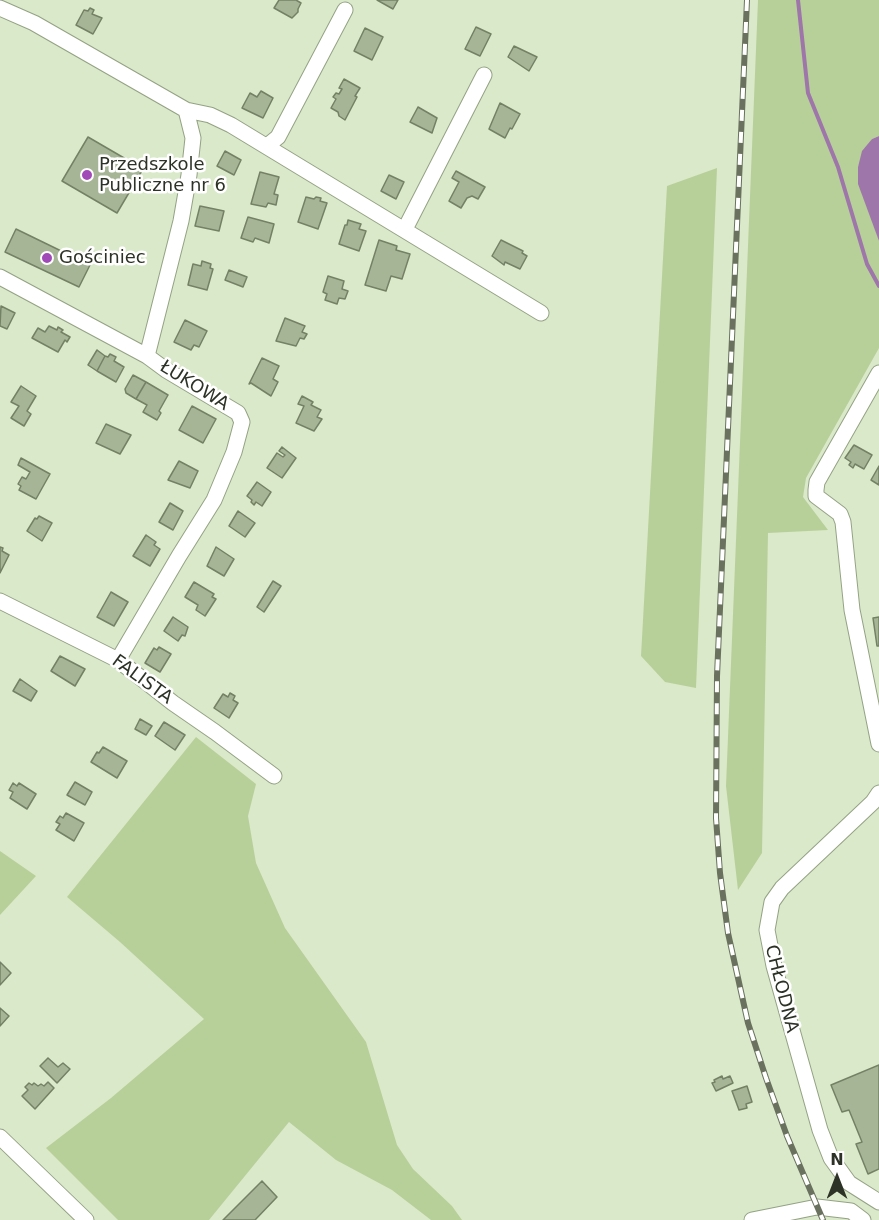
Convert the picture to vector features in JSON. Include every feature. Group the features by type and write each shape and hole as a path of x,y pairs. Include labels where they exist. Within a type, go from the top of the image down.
{"street":[{"path":"0,8 34,23 186,111 210,115 267,146 541,313"},
{"path":"267,146 278,137 345,9"},
{"path":"405,229 484,75"},
{"path":"147,356 181,220 189,175 193,138 186,111"},
{"name":"ŁUKOWA","path":"0,277 147,356 238,413 242,422 234,452 214,500 118,660"},
{"path":"879,373 817,482 816,496 840,514 843,522 852,610 879,744"},
{"name":"FALISTA","path":"0,601 118,660 172,703 274,776"},
{"name":"CHŁODNA","path":"879,793 873,802 782,888 772,902 767,930 774,966 820,1130 831,1158 849,1183 879,1202"},
{"path":"0,1137 86,1220"},
{"path":"755,1220 817,1207 851,1211 863,1220"}],"green space":[{"path":"758,0 879,0 879,136 872,139 858,167 879,241 879,348 806,478 803,497 828,530 768,533 762,853 738,890 726,786"},
{"path":"717,168 696,688 665,682 641,656 667,186"},
{"path":"196,737 256,784 248,816 256,863 285,928 366,1042 397,1145 413,1169 452,1206 462,1220 431,1220 392,1190 336,1160 289,1122 209,1220 118,1220 46,1148 111,1098 204,1019 67,897"},
{"path":"0,851 36,876 0,915"}],"shaded area":[{"path":"879,136 879,241 858,184 858,167 862,151 872,139"}],"building":[{"path":"279,0 296,0 301,3 298,12 292,18 274,8"},
{"path":"377,0 398,0 393,9"},
{"path":"90,8 94,10 92,14 102,18 93,34 76,25 84,10 88,11"},
{"path":"476,27 491,34 480,56 465,49"},
{"path":"365,28 383,37 372,60 354,51"},
{"path":"514,46 537,57 529,71 508,57"},
{"path":"344,79 360,88 345,120 331,108 336,99 333,97 336,93 339,94 342,89 339,88"},
{"path":"261,91 273,98 263,118 242,108 250,93 257,97"},
{"path":"500,103 520,114 505,138 489,129"},
{"path":"418,107 437,118 432,133 410,122"},
{"path":"88,137 143,169 117,213 62,181"},
{"path":"225,151 241,160 234,175 217,166"},
{"path":"456,171 485,187 478,199 472,196 467,198 461,208 449,201 459,182 452,178"},
{"path":"260,172 279,177 274,194 278,195 276,205 268,203 266,207 251,204"},
{"path":"389,175 404,182 396,199 381,191"},
{"path":"306,197 321,198 320,201 327,203 318,229 298,222"},
{"path":"200,206 224,211 219,231 195,226"},
{"path":"248,217 274,224 269,243 255,238 253,242 241,238"},
{"path":"348,220 361,224 359,229 366,231 359,251 339,244"},
{"name":"Gościniec","path":"16,229 90,265 79,287 5,252"},
{"path":"379,240 397,246 396,250 410,254 402,279 391,276 386,291 365,285"},
{"path":"501,240 523,251 522,253 527,256 520,269 505,262 504,265 492,256"},
{"path":"202,261 211,264 210,268 213,269 207,290 188,285 193,264 201,266"},
{"path":"229,270 247,277 243,287 225,280"},
{"path":"328,276 344,281 342,289 348,291 345,299 339,298 337,304 325,300 327,294 323,292"},
{"path":"1,306 15,313 7,329 0,326"},
{"path":"285,318 305,326 302,332 307,334 304,339 300,338 296,346 276,341"},
{"path":"185,320 207,331 199,347 194,345 191,350 174,342"},
{"path":"49,326 57,330 58,327 63,330 61,332 70,337 67,342 65,340 58,352 32,338 38,328 45,332"},
{"path":"97,350 105,356 97,371 88,365"},
{"path":"110,354 116,357 114,361 124,367 116,382 97,371 105,356 108,357"},
{"path":"262,358 279,366 273,379 278,382 271,396 251,383 249,384"},
{"path":"133,375 146,382 136,399 126,393 125,389"},
{"path":"146,382 168,395 157,420 143,412 147,405 136,399"},
{"path":"21,386 36,396 27,411 31,414 24,426 11,418 19,406 11,402"},
{"path":"302,396 313,402 311,405 321,410 317,417 322,419 314,431 296,423 304,406 298,404"},
{"path":"192,406 216,419 203,443 179,430"},
{"path":"106,424 131,435 120,454 96,443"},
{"path":"854,445 872,455 864,469 855,464 853,468 849,465 851,462 845,458"},
{"path":"282,447 296,458 282,478 267,468 277,453 283,457 285,455 279,451"},
{"path":"21,458 50,474 36,499 19,490 21,486 18,484 22,477 26,479 30,472 18,465"},
{"path":"179,461 198,471 190,488 168,480"},
{"path":"879,466 879,485 871,480"},
{"path":"257,482 271,492 262,506 256,502 254,505 247,496"},
{"path":"170,503 183,511 173,530 159,522"},
{"path":"238,511 255,523 245,537 229,526"},
{"path":"39,516 52,523 42,541 27,531 35,518"},
{"path":"146,535 156,542 154,545 160,549 150,566 133,556"},
{"path":"0,547 9,555 0,573"},
{"path":"216,547 234,559 224,576 207,566"},
{"path":"273,581 281,586 264,612 257,607"},
{"path":"194,582 214,594 212,597 216,599 205,616 196,610 198,605 185,597"},
{"path":"111,592 128,602 114,626 97,617"},
{"path":"173,617 188,627 185,636 182,635 178,641 164,631"},
{"path":"879,617 879,646 877,646 873,618"},
{"path":"159,647 171,654 160,672 145,663 154,648 157,650"},
{"path":"60,656 85,669 75,686 51,671"},
{"path":"20,679 37,691 31,701 13,691"},
{"path":"230,693 235,696 233,700 238,703 229,718 214,708 223,694 228,697"},
{"path":"140,719 152,726 146,735 135,729"},
{"path":"164,722 185,735 175,750 155,736"},
{"path":"103,747 127,761 117,778 91,762"},
{"path":"75,782 92,792 85,805 67,795"},
{"path":"13,783 17,786 19,783 36,794 27,809 10,798 13,792 9,790"},
{"path":"66,813 84,823 74,841 56,830 60,824 56,822"},
{"path":"0,962 11,973 0,985"},
{"path":"0,1008 9,1016 0,1026"},
{"path":"48,1058 58,1067 63,1063 70,1069 57,1083 40,1066"},
{"path":"879,1065 879,1169 868,1174 856,1144 862,1142 849,1110 842,1112 831,1085"},
{"path":"722,1076 723,1079 730,1076 733,1083 716,1091 712,1083"},
{"path":"48,1082 54,1088 35,1109 22,1096 28,1090 25,1087 29,1083 44,1086"},
{"path":"747,1086 752,1102 746,1104 747,1108 739,1110 732,1091"},
{"path":"262,1181 277,1197 255,1220 223,1220"}],"waterway":[{"path":"798,0 808,93 838,167 867,264 879,286"}],"railway":[{"path":"747,0 717,676 716,818 728,933 748,1023 787,1136 823,1220"}],"place":[{"name":"Przedszkole Publiczne nr 6","path":"87,175"},
{"name":"Gościniec","path":"47,258"}]}
